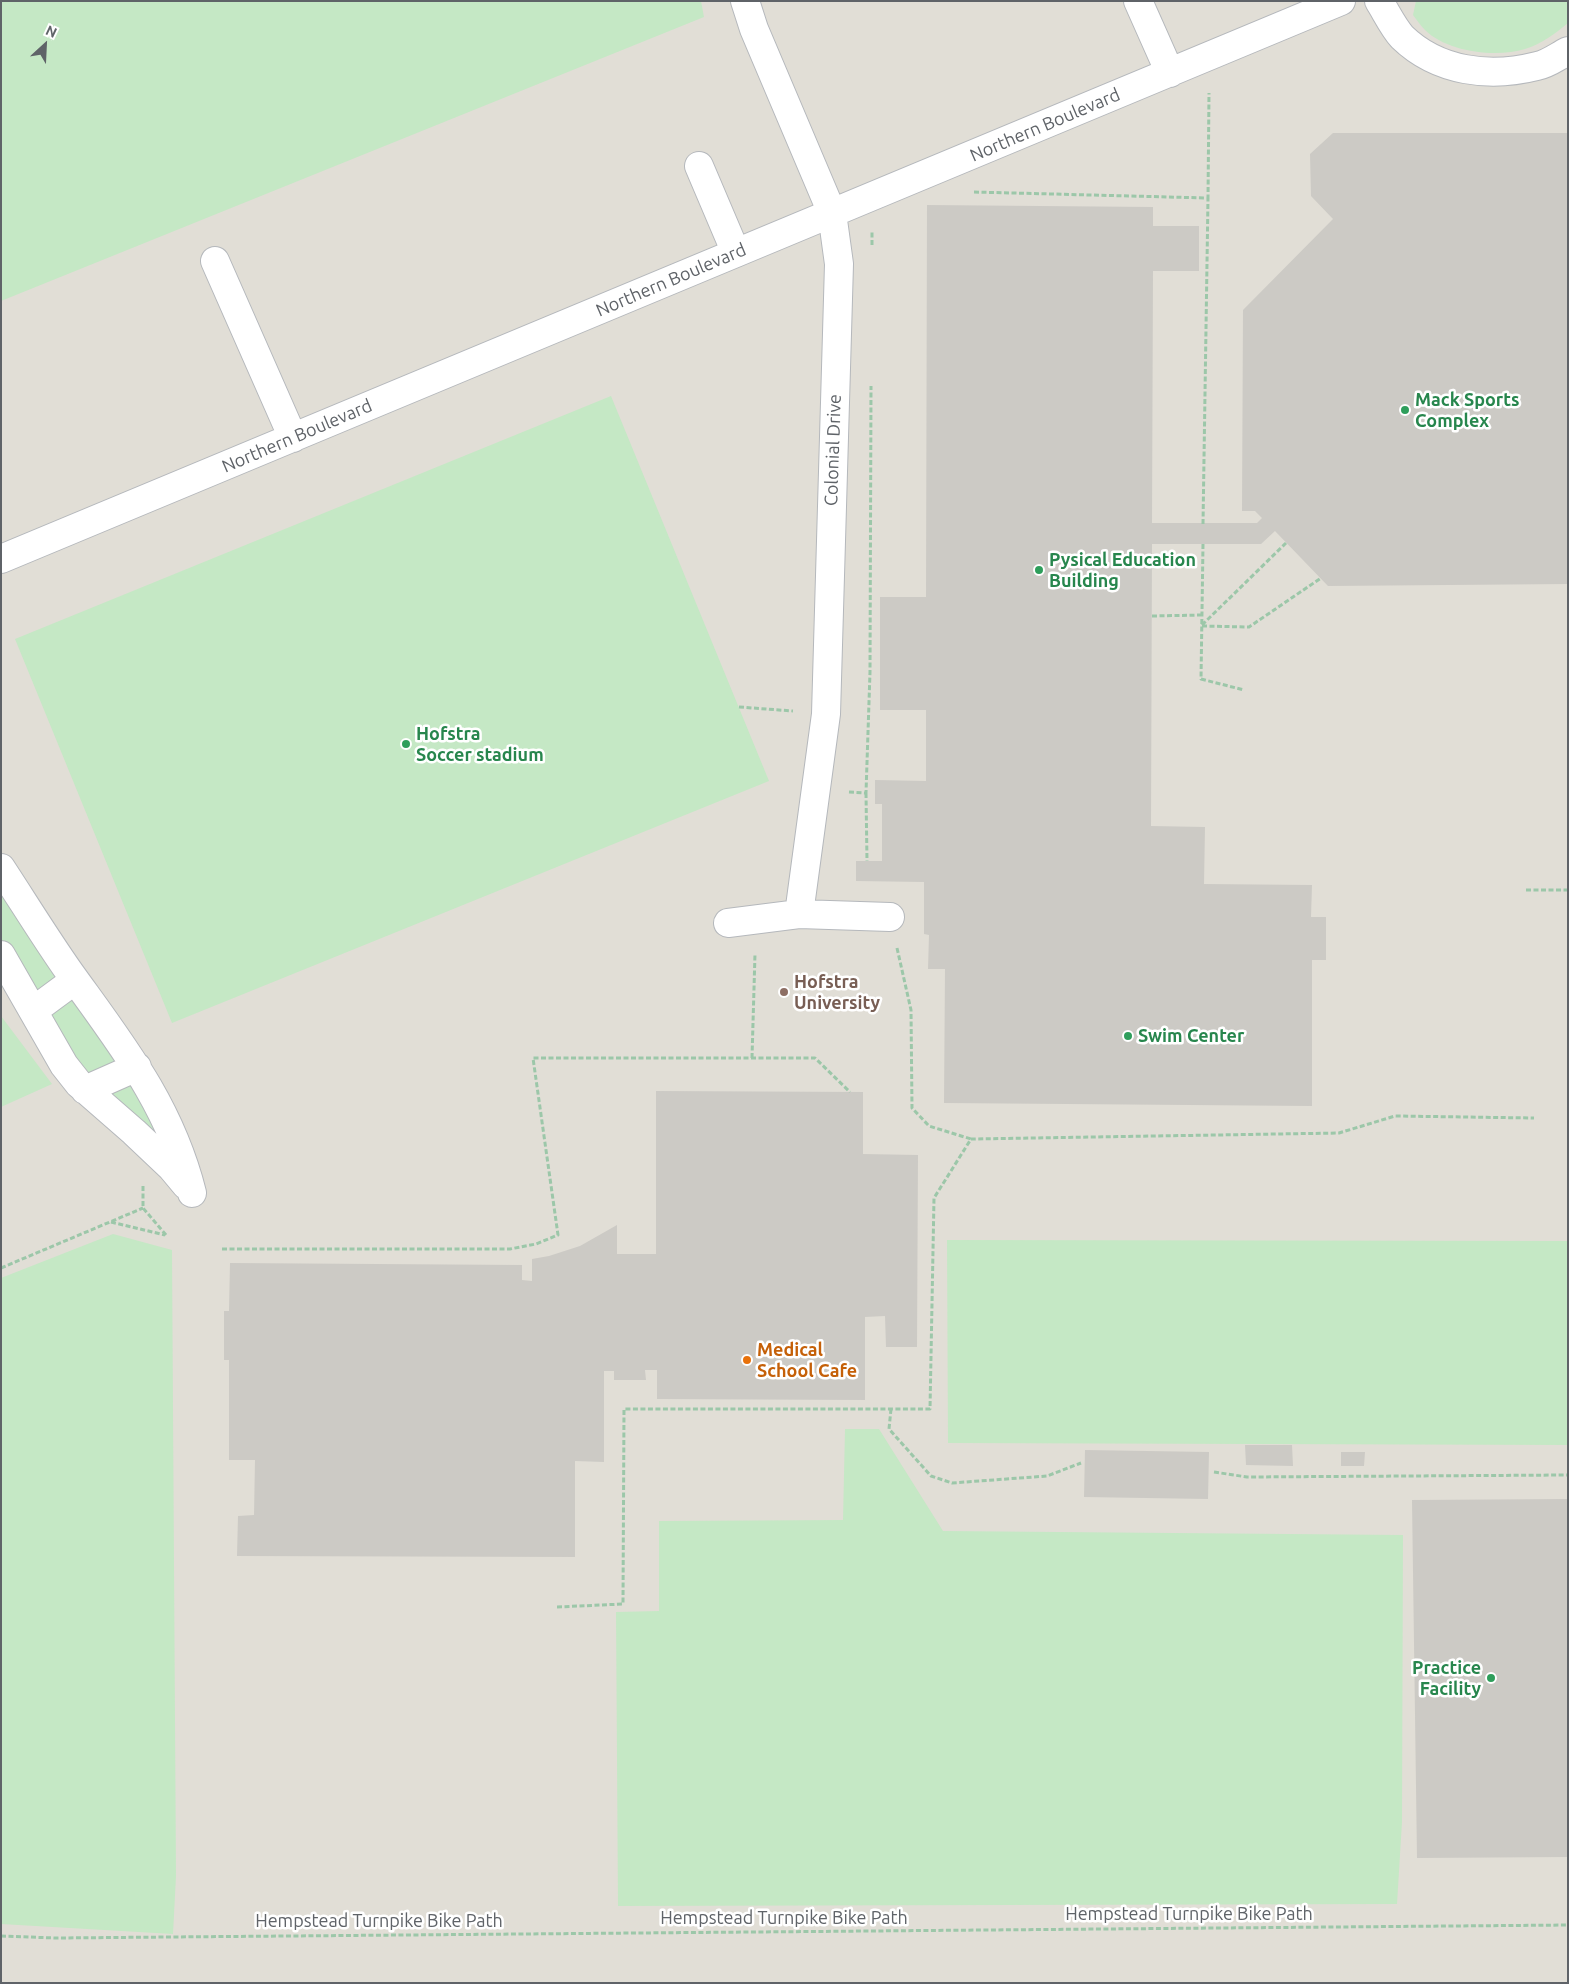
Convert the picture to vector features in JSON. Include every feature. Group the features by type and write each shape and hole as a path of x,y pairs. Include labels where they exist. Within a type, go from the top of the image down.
{"street":[{"name":"Colonial Drive","path":"745,1 754,29 832,213 838,264 826,714 799,914"},
{"path":"1138,1 1170,73"},
{"name":"Northern Boulevard","path":"1,559 1341,1"},
{"path":"1379,1 1401,36 1427,57 1460,69 1498,73 1539,66 1568,51"},
{"path":"699,166 736,253"},
{"path":"215,261 293,438"},
{"path":"1,868 75,980 137,1067 162,1110 187,1170 192,1193 171,1167 85,1090 64,1065 1,955"},
{"path":"728,923 799,914 890,917"},
{"path":"33,1011 75,980"},
{"path":"85,1090 137,1067"}],"path":[{"path":"1203,524 1209,91"},
{"path":"966,191 1208,198"},
{"path":"872,222 872,246"},
{"path":"867,861 866,793 870,672 871,378"},
{"path":"1202,626 1286,543"},
{"path":"1203,544 1201,679 1244,690"},
{"path":"1202,626 1249,627 1320,578"},
{"path":"1152,616 1202,615"},
{"path":"739,707 826,714"},
{"path":"849,792 866,793"},
{"path":"1526,890 1568,890"},
{"path":"890,917 911,1010 912,1108 929,1126 971,1139 1339,1134 1396,1116 1534,1118"},
{"path":"752,1058 756,920"},
{"path":"222,1249 510,1249 536,1244 558,1234 533,1058 815,1058 850,1092"},
{"path":"557,1607 623,1604 624,1409 930,1409 934,1198 971,1139"},
{"path":"1,1268 143,1208"},
{"path":"110,1222 166,1235"},
{"path":"891,1409 889,1430 931,1476 952,1483 1047,1476 1081,1462"},
{"path":"1214,1472 1247,1477 1568,1475"},
{"name":"Hempstead Turnpike Bike Path","path":"1,1936 55,1938 1568,1925"}],"shaded area":[{"name":"Hofstra University","path":"1,1 1568,1 1568,1983 1,1983"}],"green space":[{"path":"1,1 701,1 704,17 1,301"},
{"path":"1416,1 1568,1 1568,23 1548,38 1525,49 1500,53 1472,51 1446,44 1434,38 1425,30 1413,15"},
{"name":"Hofstra Soccer stadium","path":"611,396 769,781 172,1023 15,639"},
{"path":"1,868 187,1171 98,1102 1,955"},
{"path":"1,1016 52,1084 1,1107"},
{"path":"113,1234 172,1250 176,1876 173,1934 1,1924 1,1278"},
{"path":"947,1240 1568,1241 1568,1445 948,1443"},
{"path":"845,1429 879,1429 943,1531 1403,1535 1402,1822 1397,1904 618,1906 616,1612 659,1611 659,1521 843,1520"}],"building":[{"path":"1333,133 1568,133 1568,584 1328,586 1275,531 1261,544 1152,544 1151,826 1205,827 1204,884 1312,885 1311,917 1326,917 1326,960 1312,960 1312,1106 944,1103 945,969 928,969 929,935 924,934 924,882 856,881 856,861 882,861 882,804 875,804 875,780 926,781 926,710 880,710 880,597 926,597 927,205 1153,207 1153,226 1199,226 1199,271 1153,271 1152,523 1257,523 1262,518 1255,511 1242,511 1243,310 1333,219 1311,196 1310,154"},
{"path":"656,1091 863,1092 863,1154 918,1155 917,1347 886,1347 885,1316 865,1317 865,1400 657,1399 657,1370 645,1370 646,1380 614,1380 614,1371 604,1371 604,1462 575,1461 575,1557 237,1556 238,1516 254,1515 255,1460 229,1460 229,1360 224,1360 224,1311 229,1311 230,1263 522,1265 522,1280 532,1281 532,1259 549,1256 580,1246 617,1225 617,1254 656,1254"},
{"path":"1245,1445 1292,1445 1293,1466 1246,1465"},
{"path":"1085,1450 1209,1452 1208,1499 1084,1497"},
{"path":"1341,1452 1365,1452 1364,1466 1341,1466"},
{"name":"Practice Facility","path":"1568,1499 1568,1857 1417,1858 1412,1500"}],"place":[{"name":"Mack Sports Complex","path":"1405,410"},
{"name":"Pysical Education Building","path":"1039,570"},
{"name":"Hofstra Soccer stadium","path":"406,744"},
{"name":"Hofstra University","path":"784,992"},
{"name":"Swim Center","path":"1128,1036"},
{"name":"Medical School Cafe","path":"747,1360"},
{"name":"Practice Facility","path":"1491,1678"}]}
